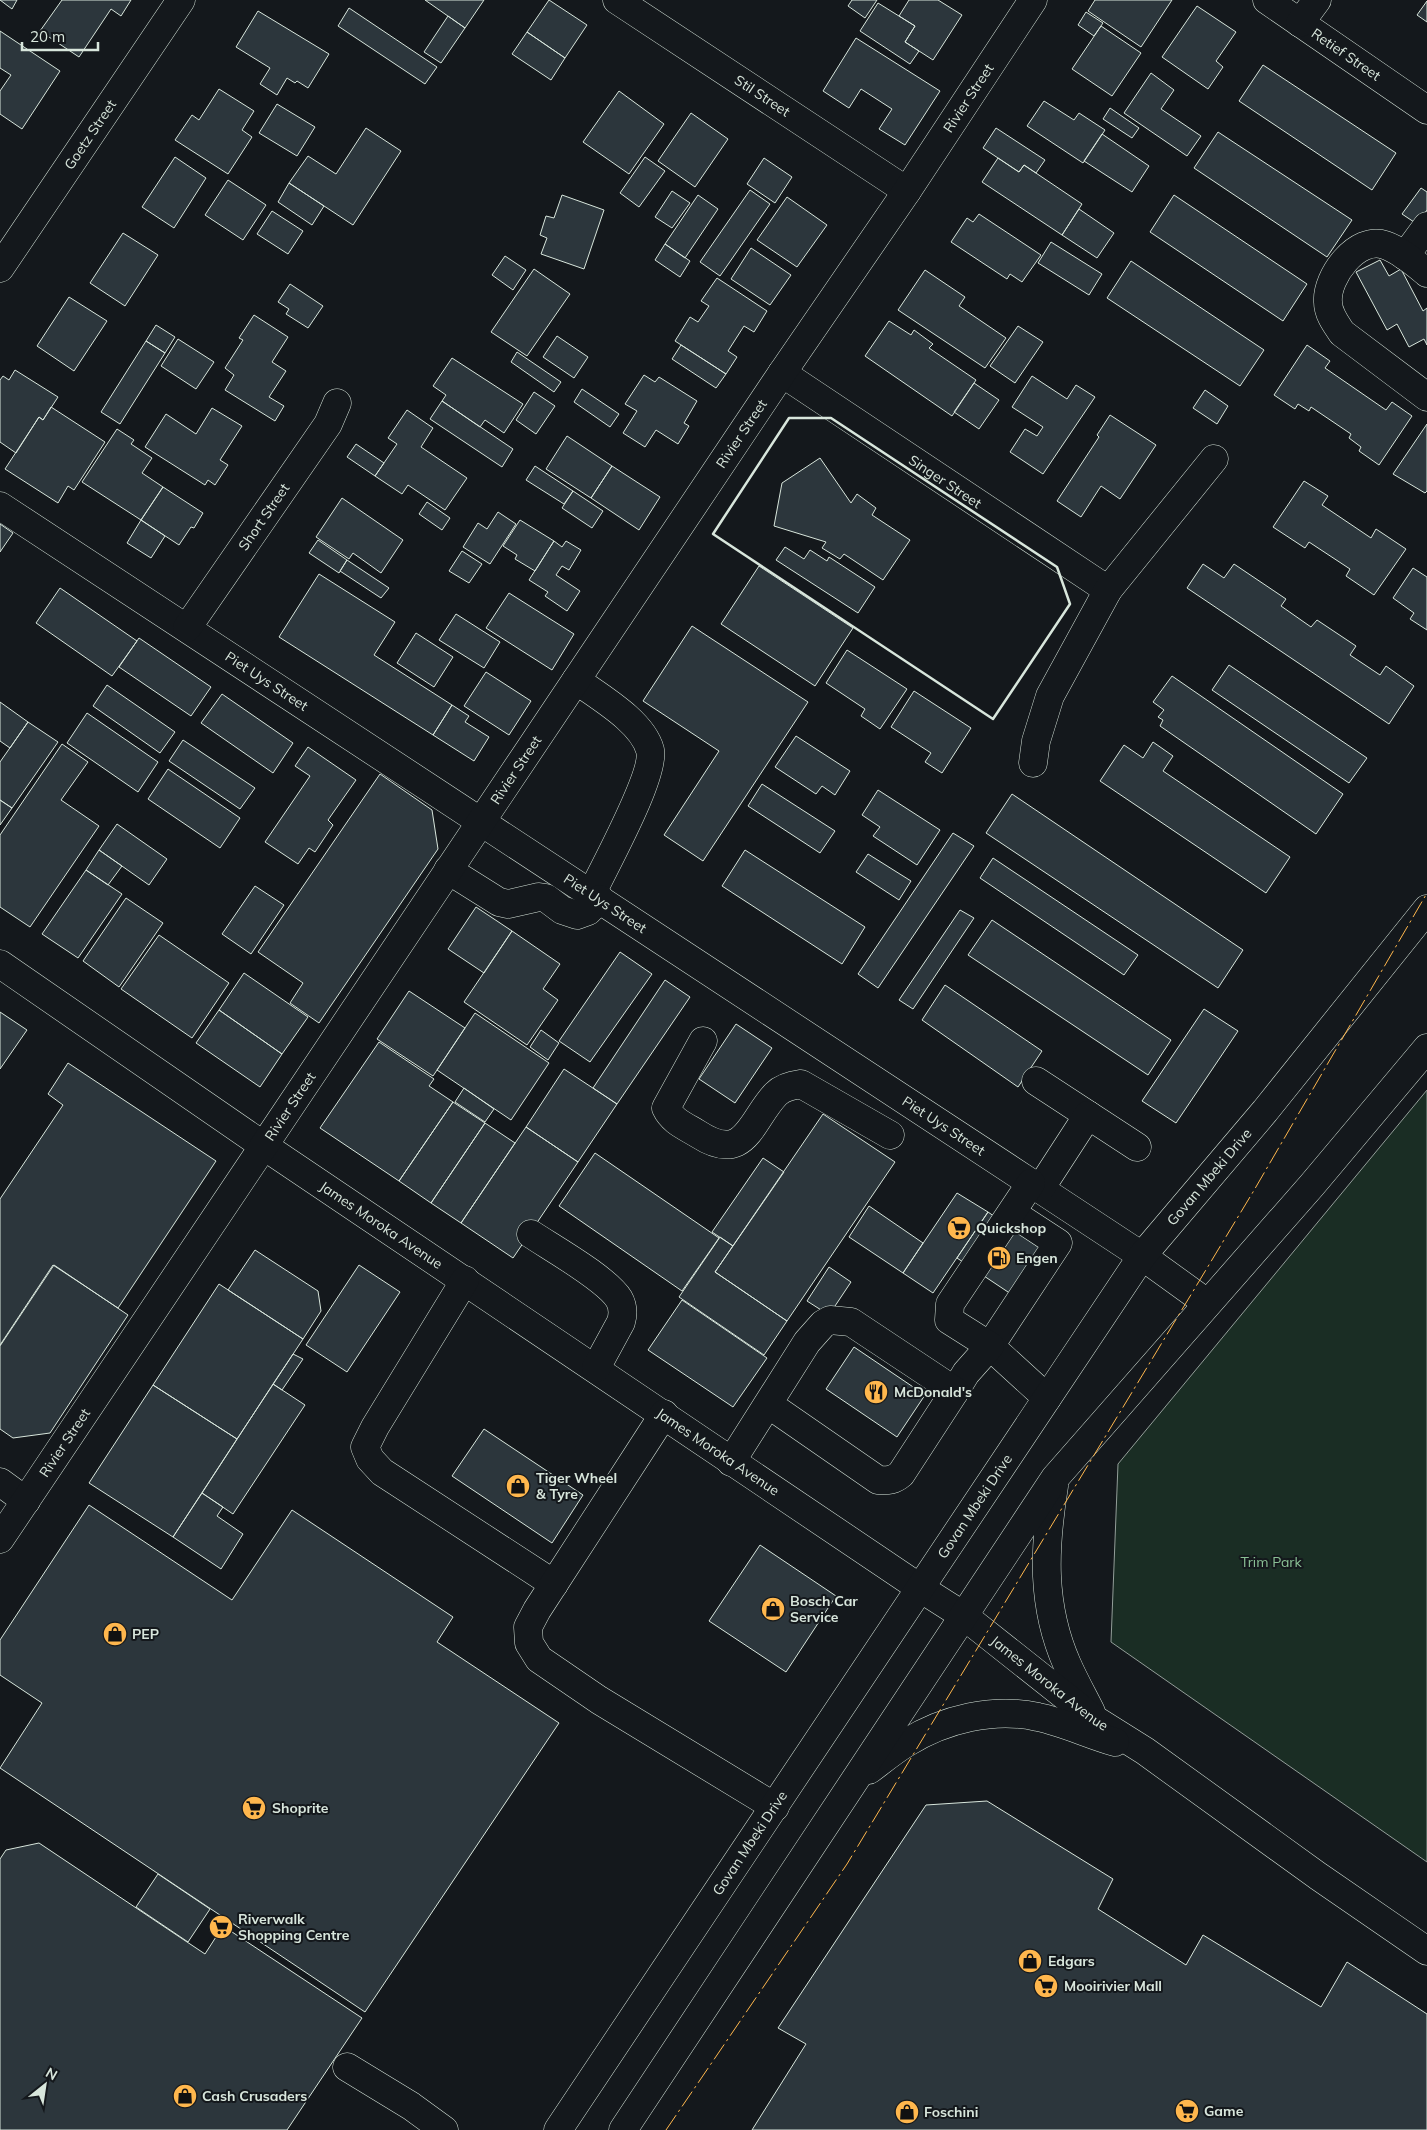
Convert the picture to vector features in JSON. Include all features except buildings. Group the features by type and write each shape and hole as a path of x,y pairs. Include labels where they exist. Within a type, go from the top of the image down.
{"street":[{"name":"Goetz Street","path":"0,268 181,0"},
{"name":"Stil Street","path":"617,0 907,191"},
{"name":"Rivier Street","path":"0,1539 782,373 907,191 1033,0"},
{"name":"Retief Street","path":"1267,0 1427,110"},
{"path":"1300,23 1318,0"},
{"path":"1405,256 1427,226"},
{"path":"1427,273 1405,256 1386,245 1375,243 1355,250 1342,265 1328,291 1328,304 1332,319 1342,333 1427,397"},
{"name":"Singer Street","path":"782,373 1108,590"},
{"name":"Short Street","path":"186,628 328,424 337,403"},
{"path":"1033,763 1036,741 1050,696 1108,590 1214,459"},
{"name":"Piet Uys Street","path":"0,506 1142,1256 1207,1304"},
{"path":"448,870 499,902 508,904 539,897 546,898 562,910 577,915 588,911 649,769 650,750 641,734 629,719 576,680"},
{"name":"Govan Mbeki Drive","path":"558,2130 1142,1256 1265,1111 1427,909"},
{"name":"James Moroka Avenue","path":"0,964 264,1146 664,1414 731,1462 964,1616 1094,1719 1145,1751 1318,1876 1427,1951"},
{"path":"702,1041 666,1108 671,1117 709,1141 731,1145 739,1142 756,1123 777,1092 792,1085 801,1084 890,1135"},
{"path":"623,2130 1055,1478 1312,1185 1427,1048"},
{"path":"1036,1081 1137,1147"},
{"path":"860,1119 881,1084"},
{"path":"1047,1398 990,1346 949,1320 950,1304 1012,1213 1036,1186 1088,1115"},
{"path":"768,1404 878,1480 888,1481 895,1479 901,1474 966,1372 990,1346 1058,1242 1012,1213"},
{"path":"531,1234 604,1283 620,1300 623,1314 621,1322 596,1368"},
{"path":"466,1280 375,1427 365,1447 370,1458 382,1472 554,1584"},
{"path":"731,1462 807,1342 830,1320 851,1322 955,1391"},
{"path":"664,1414 528,1627 529,1643 539,1659 599,1700 705,1763 774,1807"},
{"path":"1055,1478 1045,1562 1049,1603 1057,1637 1067,1664 1094,1719"},
{"path":"0,1482 26,1501"},
{"path":"856,1779 906,1743 928,1731 963,1719 1006,1712 1039,1717 1145,1751"},
{"path":"347,2067 411,2106 444,2130"}],"green space":[{"name":"Trim Park","path":"1427,1090 1427,1862 1111,1642 1118,1464"}],"wall":[{"path":"789,418 831,418 1057,567 1070,604 993,719 713,534 789,418"}],"power":[{"path":"666,2130 847,1864 1253,1192 1427,893"}],"place":[{"name":"Quickshop","path":"959,1228"},
{"name":"Engen","path":"999,1258"},
{"name":"McDonald's","path":"876,1392"},
{"name":"Tiger Wheel & Tyre","path":"518,1486"},
{"name":"Bosch Car Service","path":"773,1609"},
{"name":"PEP","path":"115,1634"},
{"name":"Shoprite","path":"254,1808"},
{"name":"Riverwalk Shopping Centre","path":"221,1927"},
{"name":"Edgars","path":"1030,1961"},
{"name":"Mooirivier Mall","path":"1046,1986"},
{"name":"Cash Crusaders","path":"185,2096"},
{"name":"Game","path":"1187,2111"},
{"name":"Foschini","path":"907,2112"}]}
